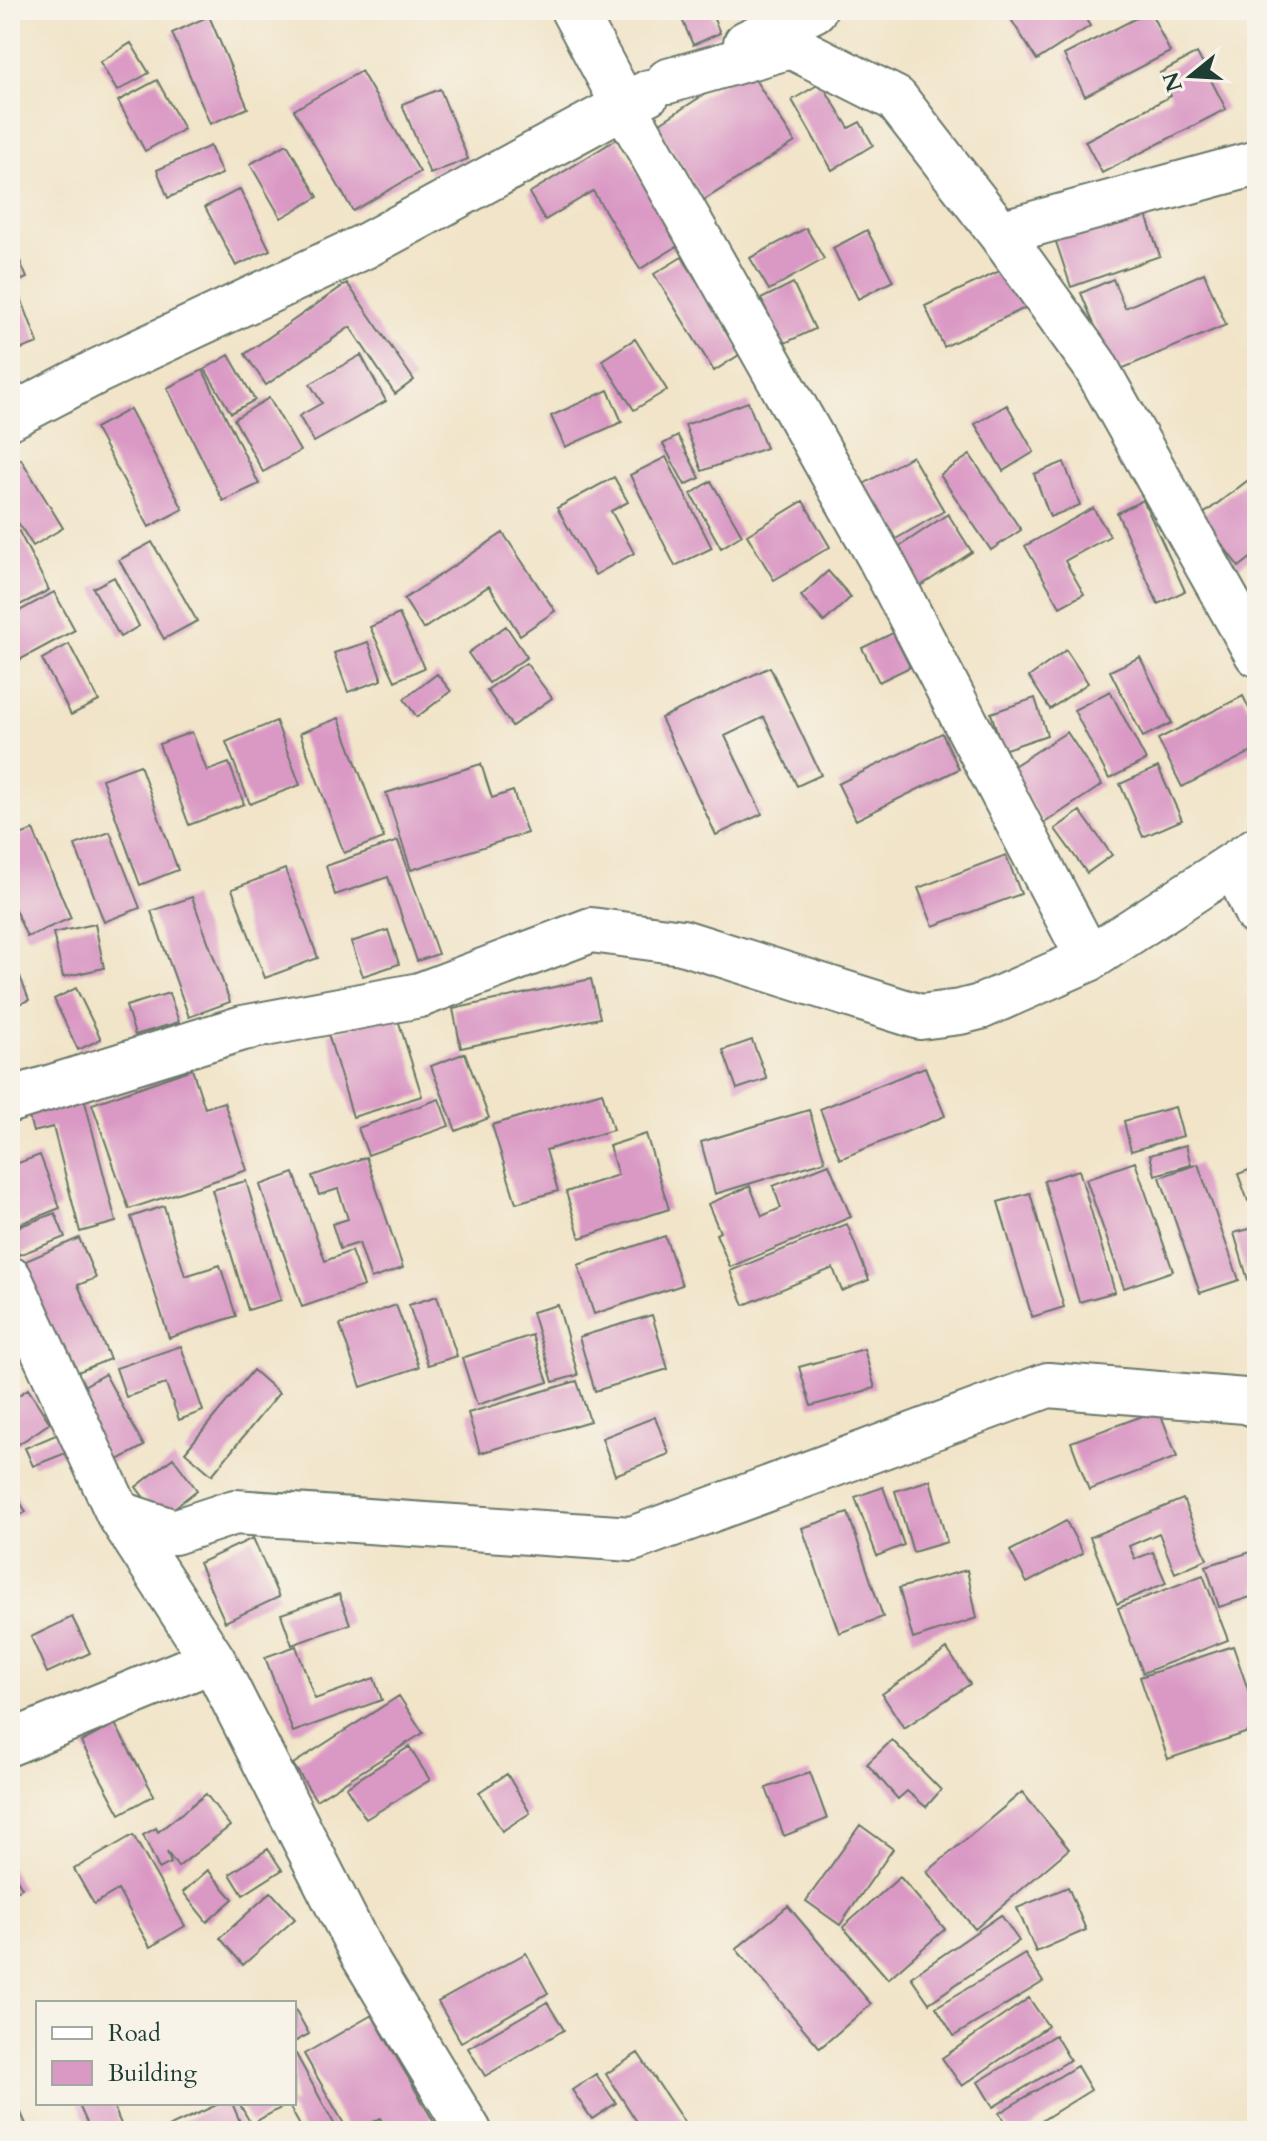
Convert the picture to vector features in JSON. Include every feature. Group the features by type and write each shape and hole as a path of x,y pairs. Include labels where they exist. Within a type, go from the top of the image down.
{"street":[{"path":"573,10 880,558 1089,959"},
{"path":"10,417 98,371 365,246 668,81 814,10"},
{"path":"668,81 791,46 896,99 1000,233 1094,364 1257,654"},
{"path":"1000,233 1257,163"},
{"path":"10,1100 243,1028 420,995 591,930 682,942 920,1017 980,1007 1089,959 1246,857 1257,914"},
{"path":"10,1279 118,1513 213,1660 363,1955 469,2131"},
{"path":"118,1513 174,1532 235,1512 632,1539 1048,1385 1245,1401 1257,1405"},
{"path":"10,1743 213,1660"}],"building":[{"path":"678,10 710,10 720,33 693,45"},
{"path":"1005,10 1045,10 1051,19 1063,10 1080,10 1090,26 1037,60"},
{"path":"1150,11 1170,52 1085,96 1064,55"},
{"path":"209,16 248,108 210,124 172,33"},
{"path":"131,43 149,73 117,91 100,62"},
{"path":"1197,53 1226,109 1102,173 1085,141 1171,96 1160,73"},
{"path":"747,67 795,142 704,200 657,125"},
{"path":"361,71 420,172 353,211 294,110"},
{"path":"157,80 184,129 145,151 118,101"},
{"path":"821,83 849,128 860,122 873,145 832,170 792,100"},
{"path":"440,89 468,159 430,174 402,104"},
{"path":"617,139 681,244 640,269 593,191 545,220 529,193"},
{"path":"287,144 318,197 281,218 250,164"},
{"path":"210,146 222,174 168,198 157,170"},
{"path":"240,189 270,250 236,266 205,207"},
{"path":"1144,209 1160,256 1071,287 1055,239"},
{"path":"806,228 824,259 769,290 750,258"},
{"path":"867,230 893,281 858,299 833,248"},
{"path":"10,237 27,278 10,285"},
{"path":"682,257 742,353 714,371 654,274"},
{"path":"1008,267 1027,307 944,347 925,306"},
{"path":"1204,273 1226,325 1114,372 1081,293 1113,279 1125,308"},
{"path":"347,283 414,380 395,394 350,327 266,385 245,354"},
{"path":"793,283 815,329 783,344 761,299"},
{"path":"21,298 38,343 10,353 10,302"},
{"path":"635,339 667,390 634,410 602,360"},
{"path":"229,355 255,400 231,413 205,369"},
{"path":"361,355 386,401 314,442 299,416 322,403 310,384"},
{"path":"203,370 259,484 223,501 167,388"},
{"path":"608,390 622,422 565,447 551,416"},
{"path":"269,398 300,451 263,472 234,419"},
{"path":"748,402 766,448 702,471 685,425"},
{"path":"1007,405 1034,452 1003,471 975,424"},
{"path":"130,409 183,509 149,527 95,428"},
{"path":"678,436 700,478 685,485 663,444"},
{"path":"970,455 1021,530 991,550 940,475"},
{"path":"912,456 944,511 894,540 862,485"},
{"path":"666,457 712,548 675,566 630,475"},
{"path":"21,459 63,528 33,546 10,510 10,466"},
{"path":"1064,462 1080,505 1050,517 1034,474"},
{"path":"614,477 628,502 611,511 634,553 595,575 557,508"},
{"path":"1251,478 1257,486 1257,553 1239,567 1201,516"},
{"path":"711,481 742,535 721,548 691,494"},
{"path":"1143,500 1185,591 1158,604 1117,513"},
{"path":"803,501 830,547 774,580 747,535"},
{"path":"1093,508 1110,536 1065,561 1084,594 1060,607 1025,546"},
{"path":"10,514 49,590 10,610"},
{"path":"948,514 972,552 919,587 894,550"},
{"path":"503,533 555,611 520,635 489,586 423,629 404,599"},
{"path":"152,542 197,621 164,639 119,560"},
{"path":"828,571 851,597 824,622 801,596"},
{"path":"114,577 139,626 120,637 93,588"},
{"path":"54,592 75,630 10,665 10,616"},
{"path":"399,614 424,668 395,681 370,627"},
{"path":"506,626 527,657 489,683 468,653"},
{"path":"893,633 910,667 879,682 862,648"},
{"path":"368,642 382,680 348,692 334,653"},
{"path":"69,644 99,701 71,715 42,659"},
{"path":"1066,650 1088,683 1050,709 1029,677"},
{"path":"1140,657 1172,723 1143,737 1110,671"},
{"path":"526,663 552,698 512,726 487,690"},
{"path":"770,667 821,775 797,786 764,717 725,736 762,814 716,835 661,718"},
{"path":"437,674 451,691 417,717 404,699"},
{"path":"1110,691 1146,760 1109,779 1074,710"},
{"path":"1243,696 1257,725 1257,749 1182,787 1158,739"},
{"path":"1035,698 1047,735 1003,750 991,713"},
{"path":"339,718 384,838 344,853 300,733"},
{"path":"276,721 300,785 250,804 226,742"},
{"path":"192,732 207,771 229,763 244,804 189,825 159,744"},
{"path":"1067,732 1102,785 1044,823 1009,769"},
{"path":"942,733 959,769 856,820 838,784"},
{"path":"481,764 492,798 513,791 527,833 411,870 386,793"},
{"path":"140,765 178,870 140,885 102,779"},
{"path":"1158,767 1182,820 1143,837 1120,784"},
{"path":"1080,811 1112,855 1087,873 1055,829"},
{"path":"33,830 71,918 27,937 10,898 10,839"},
{"path":"110,832 140,908 104,922 75,845"},
{"path":"398,841 438,954 417,961 388,877 335,895 326,866"},
{"path":"1006,855 1021,894 933,926 918,888"},
{"path":"285,869 318,958 265,978 232,889"},
{"path":"192,897 230,1002 189,1017 151,911"},
{"path":"95,924 104,968 63,977 53,933"},
{"path":"388,930 399,964 363,976 351,942"},
{"path":"10,950 29,1000 10,1008"},
{"path":"591,979 600,1018 461,1048 453,1009"},
{"path":"76,988 101,1039 78,1050 54,999"},
{"path":"169,993 179,1022 135,1035 126,1006"},
{"path":"396,1013 422,1096 353,1117 328,1034"},
{"path":"752,1040 767,1079 737,1089 723,1050"},
{"path":"465,1053 489,1118 456,1131 431,1066"},
{"path":"925,1067 945,1116 840,1159 820,1109"},
{"path":"192,1069 205,1108 224,1102 247,1170 129,1209 92,1104"},
{"path":"602,1092 613,1130 546,1150 558,1191 516,1203 492,1125"},
{"path":"84,1098 116,1222 80,1232 53,1127 33,1132 28,1113"},
{"path":"439,1099 449,1126 368,1155 358,1128"},
{"path":"1175,1107 1183,1136 1131,1151 1124,1121"},
{"path":"809,1110 825,1161 715,1194 701,1142"},
{"path":"646,1134 669,1209 580,1238 566,1192 618,1175 609,1146"},
{"path":"1186,1145 1191,1165 1155,1175 1150,1155"},
{"path":"40,1155 60,1208 20,1224 10,1200 10,1166"},
{"path":"366,1157 403,1268 371,1279 359,1243 340,1249 332,1224 348,1219 338,1189 319,1195 312,1176"},
{"path":"1135,1162 1173,1271 1124,1288 1086,1179"},
{"path":"829,1164 851,1217 730,1267 708,1204 750,1186 762,1216 781,1208 773,1186"},
{"path":"1198,1164 1239,1280 1200,1293 1160,1177"},
{"path":"1257,1167 1257,1197 1248,1201 1238,1174"},
{"path":"1079,1170 1115,1292 1079,1302 1044,1181"},
{"path":"294,1173 325,1261 351,1251 364,1286 302,1307 260,1185"},
{"path":"246,1181 281,1300 248,1310 212,1190"},
{"path":"1030,1193 1064,1307 1032,1317 998,1202"},
{"path":"164,1206 185,1276 220,1265 236,1316 169,1338 131,1217"},
{"path":"55,1213 65,1237 19,1255 10,1230"},
{"path":"847,1224 869,1280 842,1291 833,1268 744,1305 730,1271"},
{"path":"1257,1227 1257,1284 1250,1287 1234,1233"},
{"path":"665,1236 682,1285 594,1314 578,1265"},
{"path":"79,1238 96,1278 78,1285 110,1359 68,1376 21,1263"},
{"path":"437,1296 457,1356 428,1365 409,1305"},
{"path":"396,1305 419,1367 361,1387 340,1325"},
{"path":"558,1305 578,1375 553,1382 532,1312"},
{"path":"652,1315 668,1369 595,1391 579,1337"},
{"path":"532,1335 548,1382 477,1405 462,1358"},
{"path":"181,1346 203,1411 179,1420 166,1384 126,1397 116,1368"},
{"path":"864,1349 875,1388 811,1406 799,1367"},
{"path":"253,1370 279,1393 212,1475 185,1452"},
{"path":"105,1374 144,1446 111,1464 72,1393"},
{"path":"577,1381 590,1421 480,1453 468,1413"},
{"path":"28,1389 50,1423 10,1450 10,1401"},
{"path":"1159,1410 1177,1457 1089,1490 1071,1442"},
{"path":"655,1417 669,1454 615,1475 602,1438"},
{"path":"58,1434 66,1453 33,1466 25,1448"},
{"path":"173,1458 197,1490 160,1519 136,1487"},
{"path":"930,1480 947,1542 913,1552 895,1491"},
{"path":"10,1485 26,1512 10,1521"},
{"path":"883,1487 904,1545 877,1556 855,1497"},
{"path":"1183,1499 1207,1559 1175,1573 1159,1533 1129,1546 1135,1559 1153,1552 1166,1583 1117,1604 1090,1537"},
{"path":"848,1513 883,1617 839,1633 802,1528"},
{"path":"1066,1521 1083,1553 1027,1583 1010,1551"},
{"path":"253,1538 279,1597 225,1622 199,1563"},
{"path":"1257,1550 1257,1595 1219,1607 1206,1566"},
{"path":"967,1570 977,1618 913,1639 899,1588"},
{"path":"1203,1575 1228,1640 1143,1673 1118,1608"},
{"path":"339,1594 350,1624 292,1645 281,1614"},
{"path":"72,1617 90,1653 47,1673 31,1637"},
{"path":"296,1646 315,1699 374,1678 382,1700 293,1732 265,1657"},
{"path":"1233,1646 1257,1716 1257,1729 1168,1759 1140,1677"},
{"path":"947,1649 970,1684 904,1728 882,1694"},
{"path":"399,1696 423,1733 316,1800 293,1764"},
{"path":"115,1724 154,1795 120,1814 81,1742"},
{"path":"892,1740 941,1790 926,1807 907,1791 898,1799 867,1764"},
{"path":"409,1747 430,1780 366,1819 346,1787"},
{"path":"810,1772 827,1819 784,1836 766,1788"},
{"path":"507,1774 530,1813 502,1831 479,1792"},
{"path":"1022,1792 1069,1849 975,1929 927,1872"},
{"path":"206,1794 230,1826 178,1867 167,1852 171,1863 159,1869 143,1835 156,1828 158,1832"},
{"path":"860,1825 893,1849 840,1925 806,1901"},
{"path":"133,1835 185,1926 150,1947 118,1890 94,1904 74,1869"},
{"path":"268,1849 282,1870 243,1895 230,1874"},
{"path":"10,1867 22,1888 10,1895"},
{"path":"208,1870 233,1899 207,1922 183,1892"},
{"path":"900,1877 945,1929 888,1979 843,1927"},
{"path":"1068,1887 1086,1930 1036,1952 1017,1908"},
{"path":"271,1892 295,1919 243,1965 220,1938"},
{"path":"788,1906 871,2004 820,2048 736,1949"},
{"path":"1001,1915 1019,1941 929,2003 911,1977"},
{"path":"526,1953 548,1993 461,2042 438,2002"},
{"path":"1025,1954 1043,1982 954,2036 936,2007"},
{"path":"1029,1998 1048,2026 962,2086 942,2058"},
{"path":"547,2002 564,2030 485,2076 468,2048"},
{"path":"296,2011 309,2034 296,2041"},
{"path":"372,2015 439,2131 388,2131 380,2118 358,2131 348,2131 304,2054"},
{"path":"1055,2035 1070,2060 993,2107 978,2082"},
{"path":"638,2053 690,2131 643,2131 606,2074"},
{"path":"296,2054 338,2131 303,2131 289,2105 296,2105"},
{"path":"1077,2066 1091,2090 1025,2131 1010,2131 999,2113"},
{"path":"596,2074 616,2103 592,2119 572,2090"},
{"path":"17,2104 29,2131 10,2131 10,2107"},
{"path":"79,2105 113,2105 124,2131 71,2131 88,2125"},
{"path":"217,2105 233,2105 244,2131 170,2131 168,2127"},
{"path":"240,2105 286,2105 251,2124"}]}
